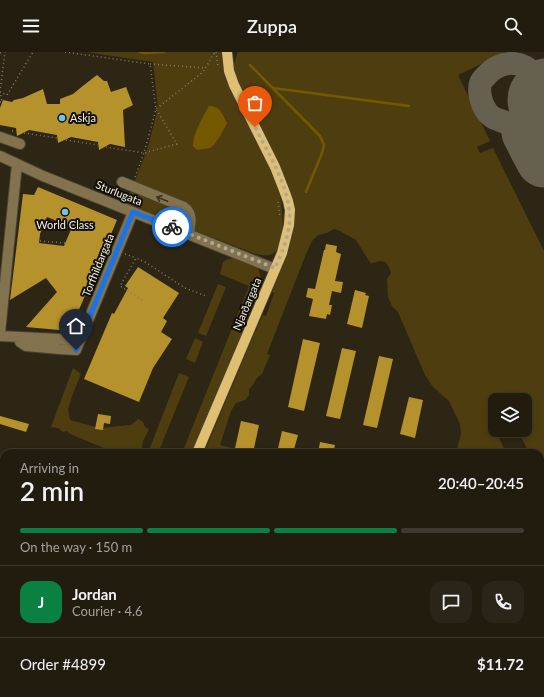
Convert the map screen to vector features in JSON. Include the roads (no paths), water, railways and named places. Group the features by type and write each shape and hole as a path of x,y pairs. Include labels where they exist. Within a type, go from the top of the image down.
{"main road":[{"name":"Njarðargata","path":"200,449 282,253 289,225 290,210 288,201 275,167 234,84 229,71 227,52"}],"street":[{"path":"0,136 20,144"},
{"name":"Sturlugata","path":"0,156 133,212 275,268"},
{"path":"0,333 17,164"},
{"path":"126,184 184,207 188,210 191,219 189,234"},
{"name":"Torfhildargata","path":"78,345 133,212"},
{"path":"0,336 78,345"},
{"path":"20,342 26,346 59,349 78,345"}],"waterway":[{"path":"140,52 164,52"},
{"path":"250,65 320,136 324,145 306,192"},
{"path":"273,88 409,106"}],"place":[{"name":"Askja","path":"62,118"},
{"name":"World Class","path":"65,212"}]}
